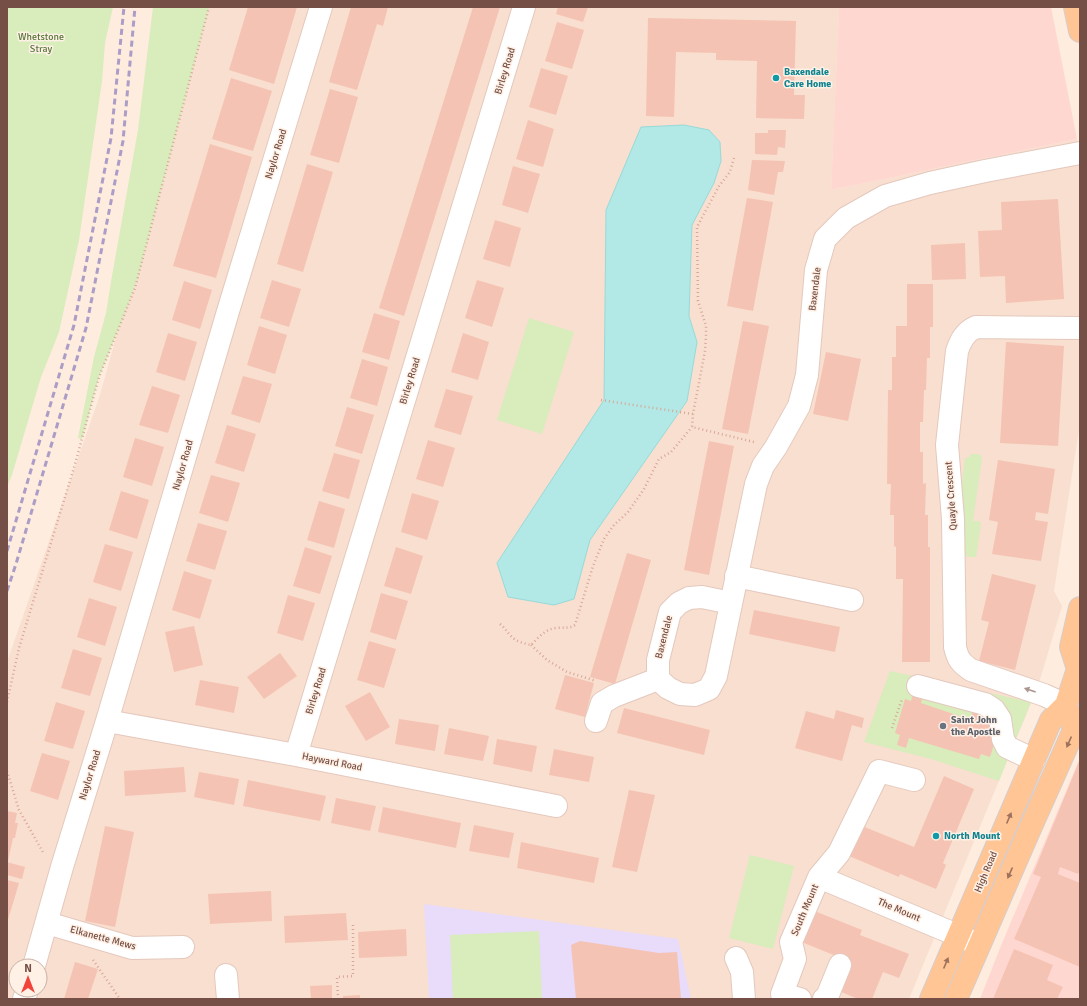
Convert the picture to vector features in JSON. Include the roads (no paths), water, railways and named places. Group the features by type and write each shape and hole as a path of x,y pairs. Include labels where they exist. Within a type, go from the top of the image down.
{"main road":[{"path":"1075,7 1080,32"},
{"name":"High Road","path":"931,999 1050,720 1073,707 1079,669 1071,647 1080,608"},
{"path":"956,999 1028,831 1074,730 1073,707"}],"street":[{"name":"Naylor Road","path":"36,958 62,867 107,721 229,308 321,7"},
{"name":"Birley Road","path":"296,755 524,7"},
{"name":"Baxendale","path":"731,603 702,597 689,598 678,603 670,612 658,660 658,679 668,688 680,694 695,695 709,689 716,676 756,484 763,466 776,447 799,406 807,375 816,270 825,239 846,218 885,196 930,183 1080,153"},
{"name":"Quayle Crescent","path":"1073,707 1044,695 971,670 957,657 955,647 953,519 947,445 957,351 961,340 967,332 976,327 1080,328"},
{"path":"736,576 852,600"},
{"path":"596,721 602,703 614,696 658,679"},
{"path":"918,686 985,704 994,710 1000,719 1003,739 1007,747 1034,760"},
{"name":"Hayward Road","path":"107,721 296,755 556,806"},
{"path":"819,877 839,853 879,771 914,780"},
{"name":"The Mount","path":"819,877 979,944"},
{"name":"South Mount","path":"800,999 782,994 794,959 791,942 819,877"},
{"name":"Elkanette Mews","path":"47,923 132,948 183,947"},
{"path":"736,958 742,972 744,999"},
{"path":"824,999 840,964"},
{"path":"226,975 228,999"}],"water":[{"path":"684,125 709,130 720,142 721,161 714,183 692,225 689,316 697,342 687,401 590,540 574,599 554,605 508,597 497,563 604,400 606,210 641,127"}],"railway":[{"path":"7,551 74,325 111,138 124,7"},
{"path":"7,591 86,328 123,141 135,7"}],"place":[{"name":"Baxendale Care Home","path":"776,78"},
{"name":"Saint John the Apostle","path":"943,726"},
{"name":"North Mount","path":"936,836"}],"park label":[{"name":"Whetstone Stray","path":"41,42"}]}
